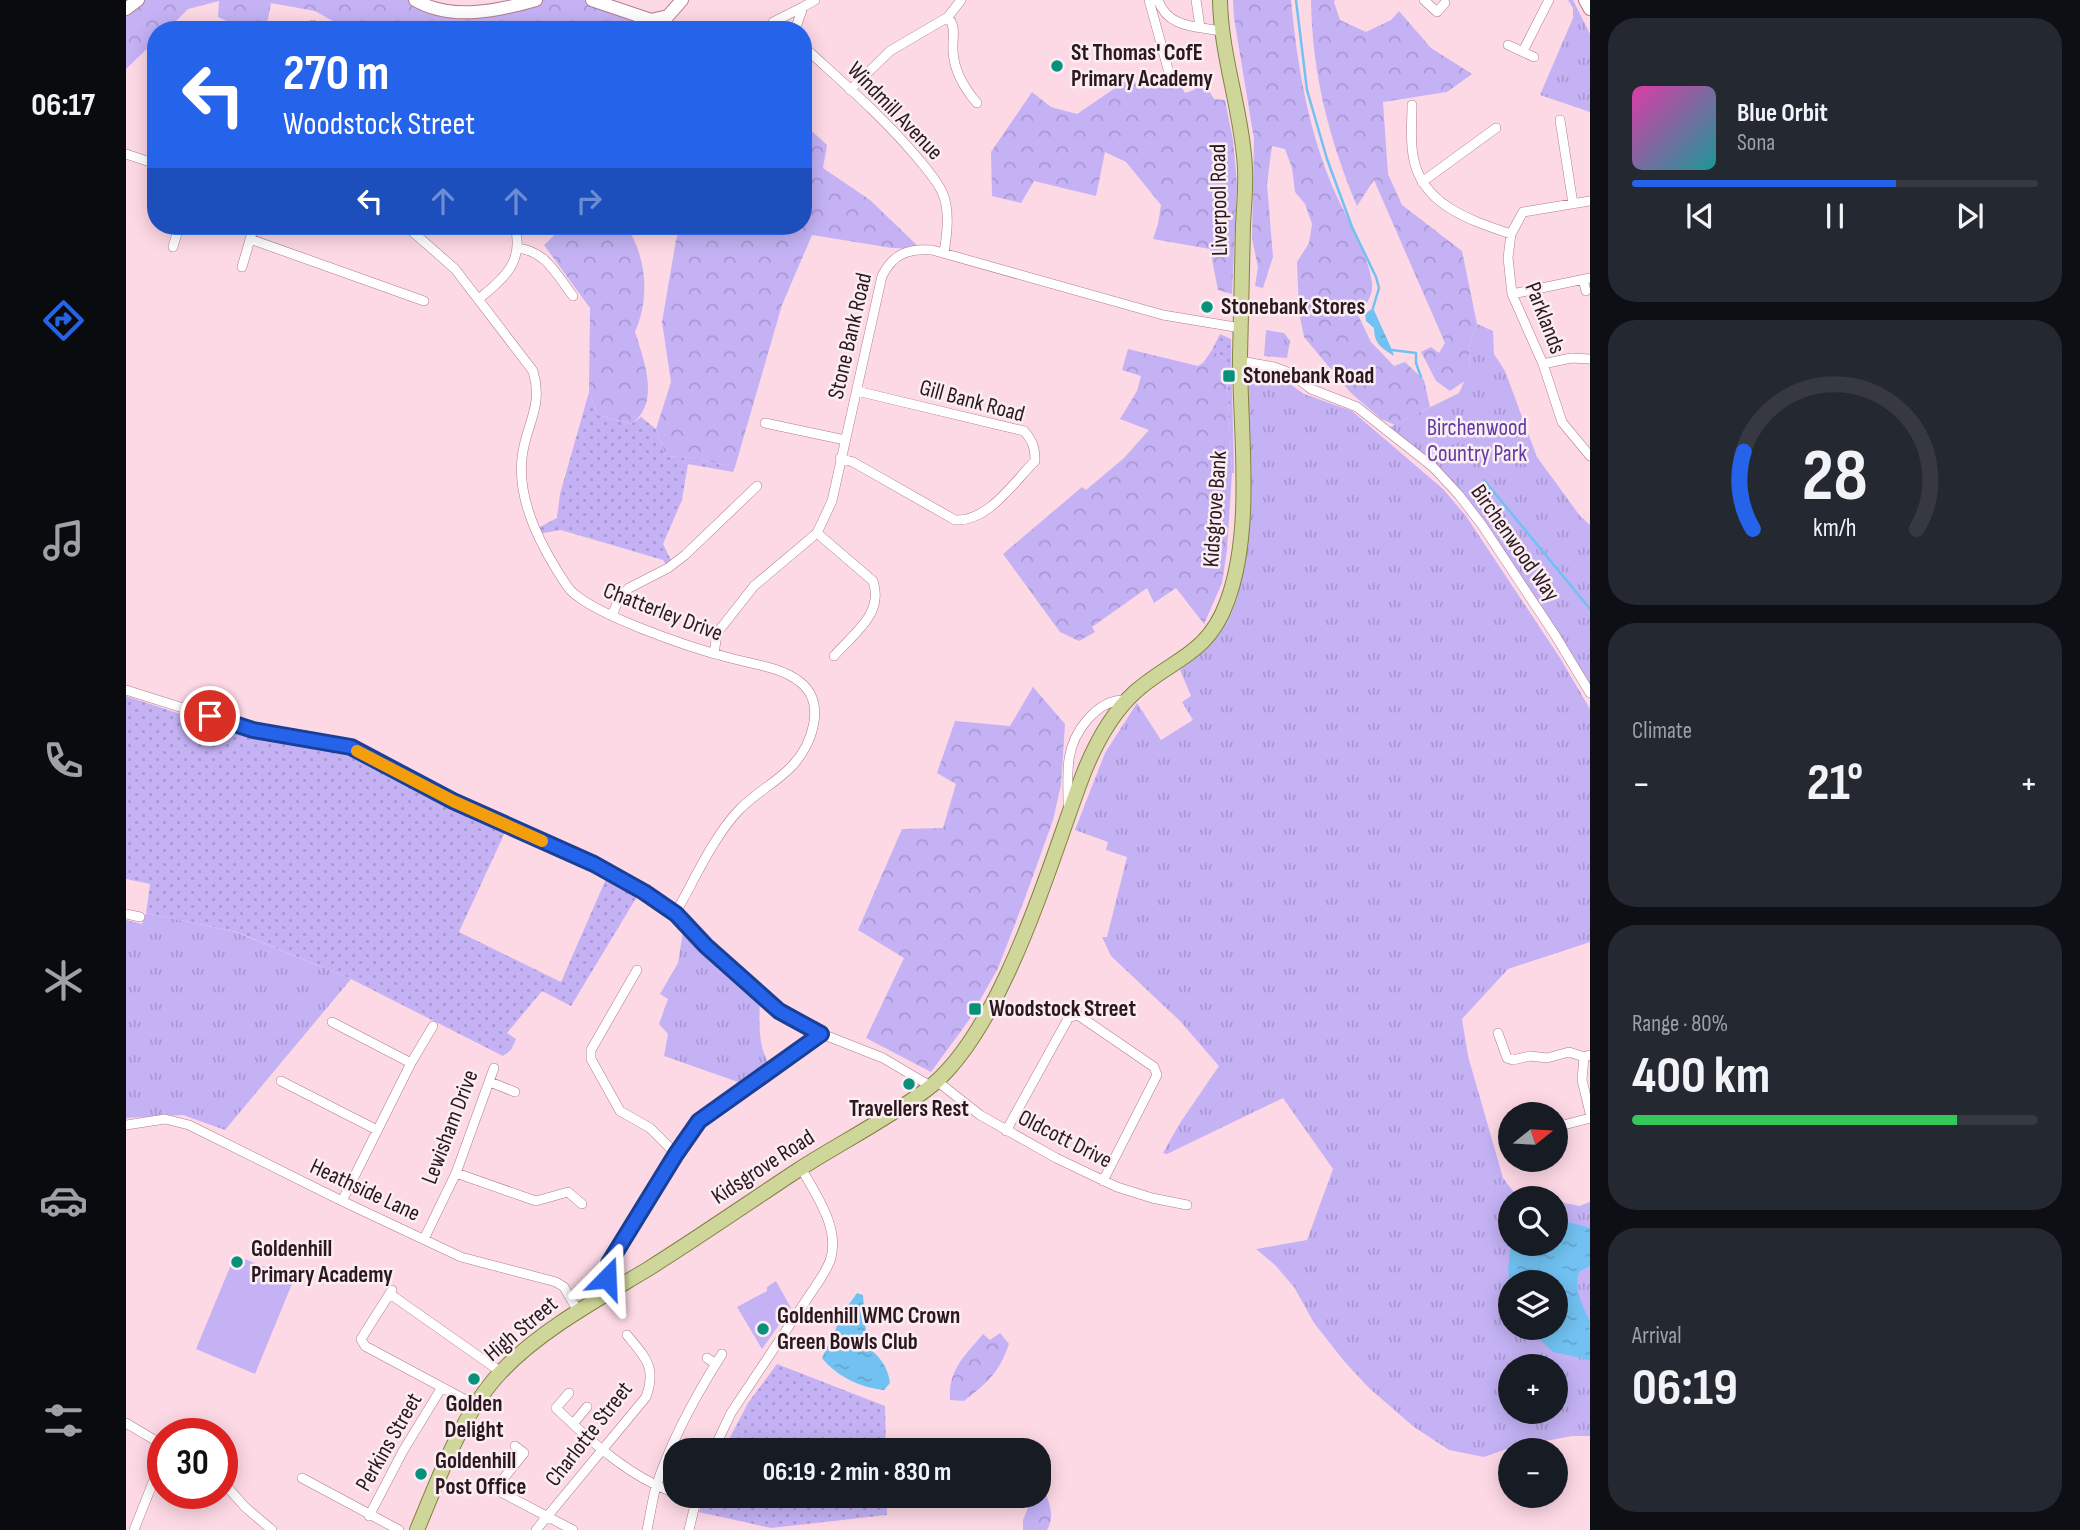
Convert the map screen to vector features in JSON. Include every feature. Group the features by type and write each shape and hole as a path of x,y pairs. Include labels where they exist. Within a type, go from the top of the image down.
{"main road":[{"name":"Liverpool Road","path":"1220,0 1221,31 1240,126 1245,169 1241,402"},
{"name":"Kidsgrove Bank","path":"934,1084 972,1039 1010,968 1092,752 1105,729 1127,700 1142,686 1200,645 1210,634 1228,600 1235,575 1241,528 1241,402"},
{"name":"Kidsgrove Road","path":"613,1289 934,1084"},
{"name":"High Street","path":"417,1530 475,1405 501,1372 578,1311 613,1289"}],"street":[{"path":"126,9 138,0"},
{"path":"415,0 428,8 458,12 503,10 536,0"},
{"path":"592,0 652,20 668,16 682,0"},
{"path":"775,21 815,0"},
{"path":"850,90 890,51 948,17 961,0"},
{"path":"1149,0 1171,80"},
{"path":"1158,0 1161,10 1169,19 1221,31"},
{"path":"1196,0 1200,27"},
{"path":"1424,0 1437,12 1445,3"},
{"path":"1523,51 1549,0"},
{"path":"799,21 803,7"},
{"path":"948,17 954,30 953,52 958,73 976,103"},
{"path":"1508,45 1534,57"},
{"name":"Windmill Avenue","path":"812,54 898,135 936,181 944,195 947,213 944,253"},
{"path":"1412,105 1413,156 1422,181 1442,205 1474,222 1511,234 1523,212 1590,201"},
{"path":"1560,120 1573,204"},
{"path":"1422,181 1462,155 1496,128"},
{"path":"126,154 147,161"},
{"name":"Parklands","path":"1511,234 1508,258 1512,294 1543,364 1562,422 1590,456"},
{"path":"173,247 176,235"},
{"path":"242,267 251,235"},
{"name":"Chatterley Drive","path":"416,235 455,269 480,298 533,371 538,386 522,457 522,481 527,509 569,589 586,603 612,616 714,654 794,678 807,688 813,701 814,722 806,746 792,766 755,794 736,813 676,914"},
{"path":"480,298 505,277 511,267 517,248 516,235"},
{"path":"250,239 424,301"},
{"path":"517,248 531,249 542,255 573,296"},
{"name":"Stone Bank Road","path":"714,654 717,633 754,586 817,533 832,501 882,275 888,263 897,255 921,249 944,253 1150,312 1210,325 1241,328"},
{"path":"1512,294 1587,279 1586,291"},
{"path":"1543,364 1571,358 1590,359"},
{"name":"Birchenwood Way","path":"1240,361 1274,367 1290,373 1311,389 1357,407 1433,467 1482,525 1590,693"},
{"name":"Gill Bank Road","path":"840,458 853,462 955,520 966,521 990,508 1035,461 1035,449 1024,431 857,391"},
{"path":"765,423 845,440"},
{"path":"612,616 619,598 629,588 668,568 685,555 757,486"},
{"path":"817,533 873,581 877,592 872,613 834,656"},
{"path":"126,690 253,730 351,747 453,801 594,864 644,892 676,914 706,946 779,1011 821,1034 883,1058 934,1084"},
{"name":"Kidsgrove Bank","path":"1069,813 1069,757 1074,742 1088,720 1100,709 1114,700 1127,700"},
{"path":"126,914 141,917"},
{"path":"637,970 590,1050 592,1059 620,1111 650,1128 676,1154"},
{"path":"1006,1130 1069,1017 1078,1015 1154,1068 1157,1075 1104,1181"},
{"path":"332,1022 411,1063"},
{"path":"342,1201 411,1063 433,1026"},
{"path":"1499,1033 1507,1058 1513,1060 1530,1056 1547,1058 1569,1052 1587,1056 1582,1080 1590,1116 1568,1123"},
{"path":"613,1289 607,1278 609,1263 699,1121 821,1034"},
{"name":"Lewisham Drive","path":"424,1239 456,1173 494,1068"},
{"path":"281,1081 377,1130"},
{"path":"490,1082 515,1092"},
{"name":"Oldcott Drive","path":"934,1084 1006,1130 1104,1181 1152,1198 1187,1205"},
{"name":"Heathside Lane","path":"126,1125 164,1119 189,1125 461,1257 556,1282 564,1287 578,1311"},
{"path":"719,1438 731,1413 830,1261 831,1235 825,1210 801,1168"},
{"path":"456,1173 536,1201 569,1189 582,1204"},
{"path":"475,1405 365,1346 361,1339 391,1292 501,1372"},
{"name":"Charlotte Street","path":"536,1530 646,1397 651,1372 647,1360 627,1335"},
{"path":"647,1530 656,1487 685,1419 722,1354"},
{"path":"707,1358 716,1364"},
{"name":"Perkins Street","path":"369,1516 403,1451 442,1387"},
{"path":"569,1393 553,1405 603,1450 663,1489"},
{"path":"572,1424 587,1407"},
{"path":"126,1423 147,1435"},
{"path":"515,1446 524,1453 495,1489 573,1530"},
{"path":"302,1478 369,1516 400,1530"},
{"path":"134,1530 147,1497"},
{"path":"238,1499 272,1530"},
{"path":"689,1530 692,1508"}],"green space":[{"path":"144,0 408,0 427,11 536,0 583,0 654,21 333,21 315,11 271,3 268,21 227,21 218,17 219,1 188,9 176,21 147,21 147,49 126,69 126,13"},
{"path":"1233,0 1291,0 1300,70 1315,138 1331,183 1365,256 1372,282 1369,300 1358,315 1371,342 1394,366 1405,362 1424,380 1430,407 1395,425 1381,419 1351,393 1304,337 1299,312 1297,262 1309,243 1312,224 1305,204 1295,192 1292,168 1285,149 1272,146 1267,184 1273,257 1263,288 1255,286 1258,267 1252,239 1254,139"},
{"path":"1311,0 1335,0 1340,20 1366,32 1391,20 1399,11 1431,48 1472,74 1447,92 1383,102 1388,174 1402,205 1462,251 1477,324 1469,346 1470,368 1466,380 1450,391 1436,381 1421,352 1431,347 1439,353 1445,343 1374,180 1357,206 1338,156 1319,80"},
{"path":"1568,0 1573,0 1590,34 1590,112 1540,95 1573,18 1573,8"},
{"path":"1133,76 1137,89 1175,76 1185,93 1194,90 1198,82 1204,83 1214,99 1225,100 1233,140 1237,184 1232,294 1218,290 1210,249 1153,239 1161,205 1126,162 1105,152 1096,196 1034,181 1021,203 992,196 991,152 1032,92 1051,107 1077,114"},
{"path":"812,131 827,145 823,168 870,200 921,249 892,248 812,235"},
{"path":"555,235 631,235 633,238 644,278 643,305 635,332 646,368 648,393 646,405 631,424 598,415 589,392 590,308 544,245"},
{"path":"678,235 812,235 782,305 735,467 666,456 656,429 671,382 662,322"},
{"name":"Birchenwood Country Park","path":"1477,324 1493,331 1494,354 1505,371 1537,457 1580,516 1590,525 1590,693 1457,492 1386,429 1459,393 1470,368 1469,346"},
{"path":"1266,330 1284,333 1290,341 1287,358 1264,356"},
{"path":"1220,334 1231,339 1234,473 1226,360 1212,350"},
{"path":"1128,349 1198,366 1212,350 1226,360 1232,473 1222,583 1204,624 1176,588 1154,603 1147,588 1092,627 1095,632 1079,641 1060,632 1003,554 1082,487 1086,490 1124,458 1149,430 1120,419 1137,391 1141,376 1122,370"},
{"path":"1248,370 1279,376 1304,394 1352,411 1443,489 1466,516 1560,658 1590,709 1590,942 1508,969 1462,1019 1468,1056 1498,1161 1498,1172 1501,1172 1509,1186 1498,1186 1498,1256 1568,1256 1568,1204 1579,1206 1590,1202 1590,1436 1498,1438 1498,1452 1484,1457 1449,1450 1414,1427 1369,1388 1344,1361 1314,1323 1294,1287 1275,1265 1256,1249 1307,1240 1333,1169 1283,1098 1167,1154 1163,1153 1219,1066 1180,1021 1111,956 1102,937 1107,937 1127,857 1106,850 1108,842 1075,830 1105,753 1137,703 1161,740 1193,720 1182,702 1191,696 1180,670 1219,635 1234,608 1241,582"},
{"path":"589,392 598,415 631,424 641,417 656,429 666,456 735,467 733,472 688,464 682,500 663,544 673,564 668,568 663,560 561,530 538,534 536,529 557,518 560,494"},
{"path":"1033,687 1065,724 1061,785 1053,820 998,968 969,1020 931,1072 866,1038 904,958 858,930 902,829 943,828 956,784 937,773 955,721 1010,726"},
{"path":"126,696 217,726 346,750 506,830 459,932 561,982 606,879 638,895 571,1006 542,991 507,1033 516,1039 511,1050 503,1056 351,979 237,932 146,913 150,884 126,879"},
{"path":"146,913 236,932 351,979 225,1130 183,1115 126,1118 126,920 142,924"},
{"path":"683,932 760,1001 761,1042 769,1064 741,1083 664,1056 668,1034 659,1024 668,999 660,994 678,963"},
{"path":"235,1255 294,1279 255,1374 196,1349"},
{"name":"Goldenhill WMC Crown Green Bowls Club","path":"776,1281 791,1308 762,1349 737,1307 767,1291 767,1287"},
{"path":"1000,1333 1009,1344 997,1370 964,1401 950,1400 952,1380 964,1356 983,1334 990,1340"},
{"path":"777,1364 885,1406 886,1438 730,1438 748,1403"},
{"path":"700,1508 887,1508 887,1515 771,1528 699,1512"},
{"path":"1028,1508 1050,1508 1047,1530 1023,1530 1023,1520"}],"water":[{"path":"1373,308 1394,356 1380,345 1375,338 1374,328 1366,321 1365,314"},
{"path":"1568,1222 1590,1228 1590,1266 1580,1271 1577,1283 1579,1296 1589,1320 1590,1360 1553,1352 1540,1340 1568,1340 1568,1270 1508,1268 1510,1256 1568,1256"},
{"path":"857,1293 863,1295 867,1347 883,1362 889,1377 890,1383 884,1390 850,1380 822,1358 844,1311"}],"waterway":[{"path":"1296,0 1307,90 1327,159 1352,227 1376,277 1379,288 1373,308"},
{"path":"1392,350 1416,353 1421,377"},
{"path":"1484,480 1590,609"}],"slow traffic":[{"path":"357,751 453,801 542,841"}],"place":[{"name":"St Thomas' CofE Primary Academy","path":"1057,66"},
{"name":"Stonebank Stores","path":"1207,307"},
{"name":"Stonebank Road","path":"1229,376"},
{"name":"Woodstock Street","path":"975,1009"},
{"name":"Travellers Rest","path":"909,1084"},
{"name":"Goldenhill Primary Academy","path":"237,1262"},
{"name":"Goldenhill WMC Crown Green Bowls Club","path":"763,1329"},
{"name":"Golden Delight","path":"474,1379"},
{"name":"Goldenhill Post Office","path":"421,1474"}],"route":[{"path":"210,716 253,730 351,747 453,801 594,864 644,892 676,914 706,946 779,1011 821,1034 775,1070 699,1121 609,1263 607,1278"}]}
